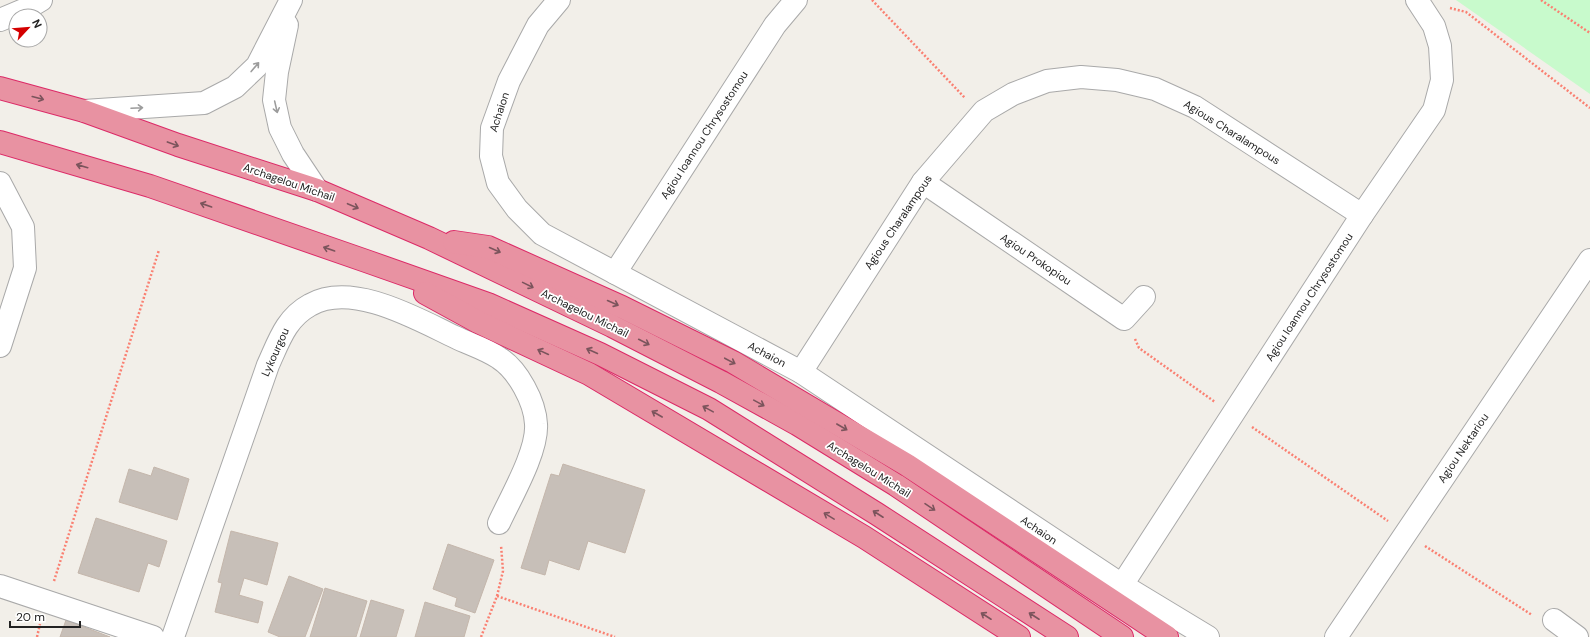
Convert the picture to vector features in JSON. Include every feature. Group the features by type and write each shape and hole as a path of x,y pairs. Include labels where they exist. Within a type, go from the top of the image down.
{"highway":[{"name":"Archagelou Michail","path":"0,88 84,111 178,145 317,190 429,238 612,326 721,382 797,424 896,485 1122,637"},
{"path":"0,142 150,186 488,304 600,354 709,409 877,514 1067,637"},
{"path":"429,238 488,248 622,307 733,362 907,465 1167,637"},
{"path":"366,261 478,322 589,374 864,537 1019,637"}],"street":[{"path":"0,20 26,10 41,0"},
{"path":"84,111 204,103 236,87 257,66 292,0"},
{"path":"292,0 277,72 274,100 280,128 293,154 317,190"},
{"name":"Achaion","path":"559,0 538,26 510,82 492,128 490,156 498,183 517,209 542,234 801,372 1122,585 1208,637"},
{"name":"Agiou Ioannou Chrysostomou","path":"615,273 775,25 796,0"},
{"name":"Agiou Ioannou Chrysostomou","path":"1122,585 1362,215 1434,110 1442,80 1440,46 1434,26 1417,0"},
{"name":"Agious Charalampous","path":"801,372 923,182 984,111 1013,94 1047,81 1081,77 1117,80 1155,89 1195,107 1362,215"},
{"name":"Agiou Prokopiou","path":"923,182 1124,319"},
{"path":"0,183 23,227 25,268 0,346"},
{"name":"Agiou Nektariou","path":"1336,637 1590,260"},
{"name":"Lykourgou","path":"173,637 268,365 289,322 300,311 311,304 326,299 340,297 373,302 413,317 500,358 520,379 532,402 536,425 532,453 499,523"},
{"path":"1124,319 1144,297"},
{"path":"0,586 153,637"},
{"path":"1554,620 1577,637"}],"path":[{"path":"872,0 981,115"},
{"path":"1417,0 1466,12 1590,108"},
{"path":"1541,0 1590,32"},
{"path":"37,637 159,250"},
{"path":"1124,319 1139,348 1233,414 1406,534 1538,619 1554,620"},
{"path":"481,637 497,596 503,571"},
{"path":"497,596 615,637"}],"green space":[{"path":"1456,0 1590,0 1590,94"}],"building":[{"path":"563,464 645,490 625,553 588,541 579,570 549,560 545,575 521,568 551,474 559,476"},
{"path":"154,467 189,479 177,520 119,502 129,469 151,476"},
{"path":"96,518 167,541 159,567 148,563 139,592 78,573"},
{"path":"231,531 278,543 267,585 244,578 239,595 263,602 258,623 215,612 222,583 218,582"},
{"path":"448,544 494,560 475,613 455,606 457,598 433,589"},
{"path":"289,576 323,589 305,637 280,637 268,632"},
{"path":"325,588 367,601 356,637 310,637"},
{"path":"371,600 404,610 396,637 360,637"},
{"path":"425,602 470,616 464,637 415,637"},
{"path":"66,620 110,637 60,637"}]}
